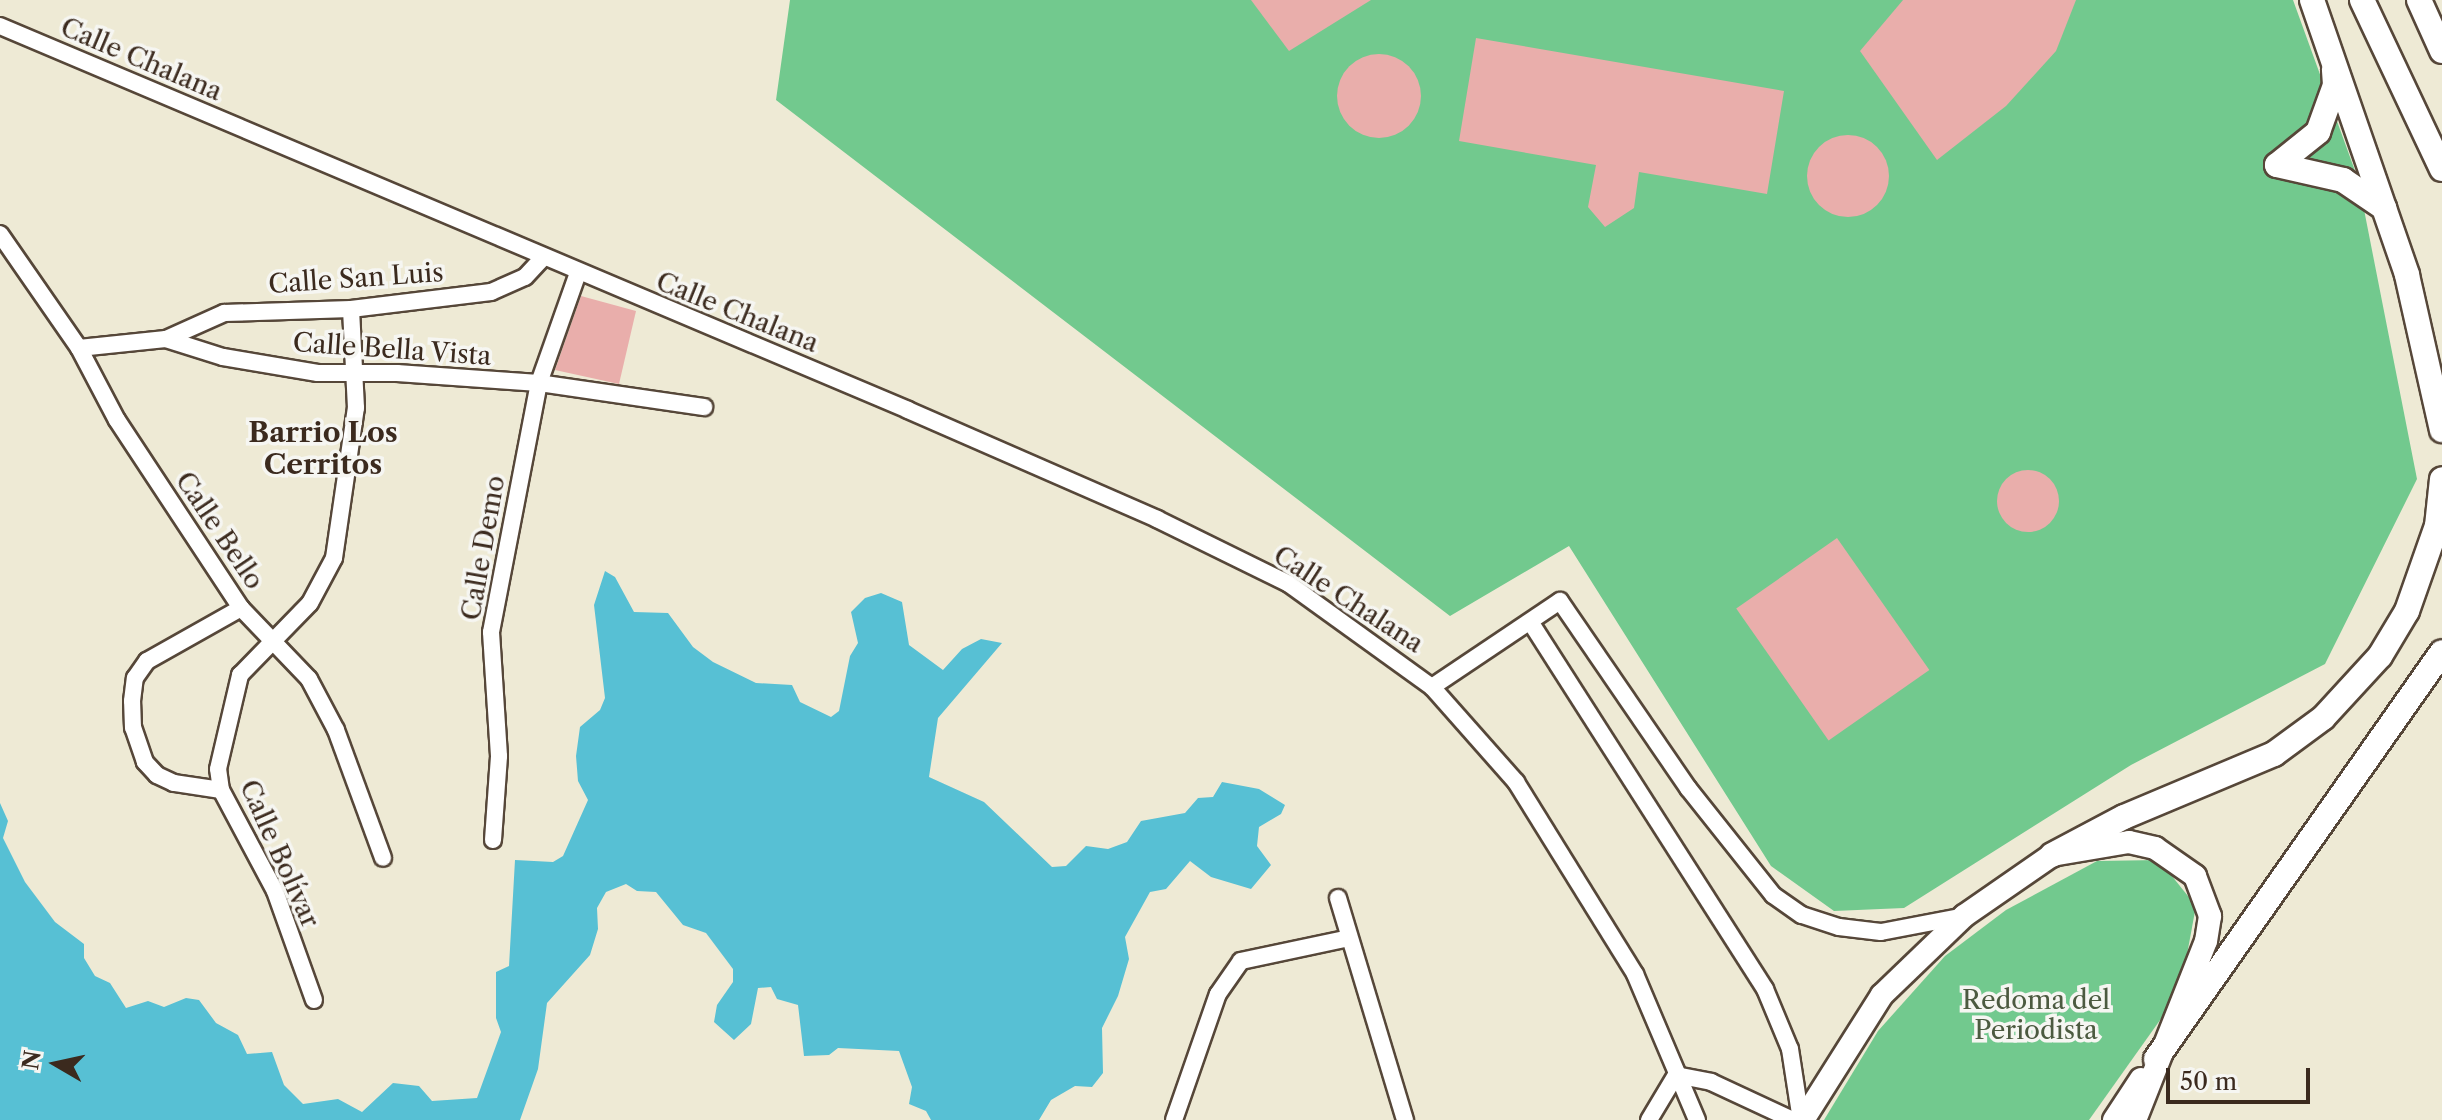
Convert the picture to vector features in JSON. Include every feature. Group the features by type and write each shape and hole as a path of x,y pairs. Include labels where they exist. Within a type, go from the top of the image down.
{"main road":[{"path":"2312,0 2384,208 2426,347 2442,430"},
{"path":"2362,0 2442,169"},
{"path":"2419,0 2442,51"},
{"path":"2334,60 2335,85 2318,132 2277,165 2343,180 2384,208"},
{"path":"1802,1120 1882,995 1964,916 2052,855 2124,817 2274,754 2323,718 2380,656 2407,611 2437,526 2442,479"},
{"path":"2114,1120 2442,652"},
{"path":"2052,855 2129,842 2155,848 2195,876 2210,916 2206,941 2156,1059 2135,1120"}],"street":[{"name":"Calle Chalana","path":"0,26 1170,525 1289,584 1432,687 1516,782 1635,974 1697,1120"},
{"name":"Calle Bello","path":"0,234 79,348 117,420 241,608 271,644 309,679 336,730 383,858"},
{"name":"Calle San Luis","path":"166,339 224,313 351,309 491,292 525,277 543,258"},
{"name":"Calle Demo","path":"493,840 499,756 491,632 539,383 578,273"},
{"name":"Calle Bolívar","path":"314,1000 275,891 221,790 222,738 240,675 325,583 334,558 356,408 351,309"},
{"name":"Calle Bella Vista","path":"79,348 166,339 223,357 318,373 539,383 704,407"},
{"name":"Calle Chalana","path":"1432,687 1560,601 1688,788 1773,895 1802,915 1839,927 1881,932 1964,916"},
{"path":"221,790 174,783 157,775 145,762 133,728 132,701 135,678 147,661 241,608"},
{"path":"1531,623 1765,989 1790,1049 1802,1120"},
{"path":"1338,898 1383,1034 1405,1120"},
{"path":"1174,1120 1218,994 1241,961 1349,938"},
{"path":"1649,1120 1676,1075 1711,1082 1793,1120"}],"green space":[{"path":"790,0 2293,0 2358,179 2417,479 2325,664 2131,765 1904,908 1834,911 1771,866 1569,546 1450,616 776,100"},
{"name":"Redoma del Periodista","path":"2159,860 2196,906 2180,992 2089,1120 1824,1120 1878,1031 1945,956 2006,910 2097,861"}],"water":[{"path":"605,571 615,577 634,612 668,613 693,647 713,662 756,683 792,685 800,702 831,717 839,711 850,656 858,643 851,612 865,598 881,593 902,602 909,645 943,670 962,649 981,639 1002,643 938,718 929,777 984,802 1052,867 1066,866 1086,846 1108,849 1127,842 1141,821 1185,813 1198,798 1213,797 1222,782 1259,789 1285,805 1281,814 1259,827 1257,846 1271,865 1251,889 1211,877 1190,861 1166,889 1150,892 1125,937 1129,959 1118,996 1102,1028 1103,1073 1092,1087 1075,1086 1051,1100 1039,1120 931,1120 926,1111 909,1104 912,1087 899,1051 838,1048 829,1055 804,1056 798,1005 777,999 771,987 758,988 751,1024 734,1040 714,1022 717,1005 733,982 733,969 706,933 683,925 656,892 637,891 626,884 606,892 597,908 598,929 590,955 547,1003 538,1069 520,1120 0,1120 0,803 8,821 3,838 25,882 55,922 84,944 84,958 95,976 110,983 126,1008 148,1001 164,1007 186,998 199,1000 216,1023 238,1035 247,1054 272,1052 284,1085 303,1104 338,1099 362,1112 393,1083 419,1086 432,1101 477,1098 501,1032 496,1018 496,972 509,966 515,860 553,862 563,856 588,800 578,781 576,756 580,727 600,710 605,698 594,605"}],"building":[{"path":"1251,0 1371,0 1289,51"},
{"path":"1903,0 2076,0 2056,51 2006,106 1937,160 1860,51"},
{"path":"1476,38 1784,91 1767,194 1639,172 1634,208 1605,227 1588,207 1596,165 1459,141"},
{"path":"1379,54 1395,57 1409,66 1418,80 1421,96 1418,112 1409,126 1395,135 1379,138 1363,135 1349,126 1340,112 1337,96 1340,80 1349,66 1363,57"},
{"path":"1840,135 1856,135 1871,142 1882,153 1889,176 1886,192 1877,205 1856,217 1840,217 1825,210 1814,199 1807,184 1807,168 1814,153 1825,142"},
{"path":"581,296 636,311 619,384 555,370"},
{"path":"2028,470 2040,472 2050,479 2057,489 2057,513 2050,523 2040,530 2028,532 2016,530 2006,523 1999,513 1997,501 1999,489 2006,479 2016,472"},
{"path":"1837,538 1929,670 1829,740 1736,609"}],"district":[{"name":"Barrio Los Cerritos","path":"323,448"}]}
